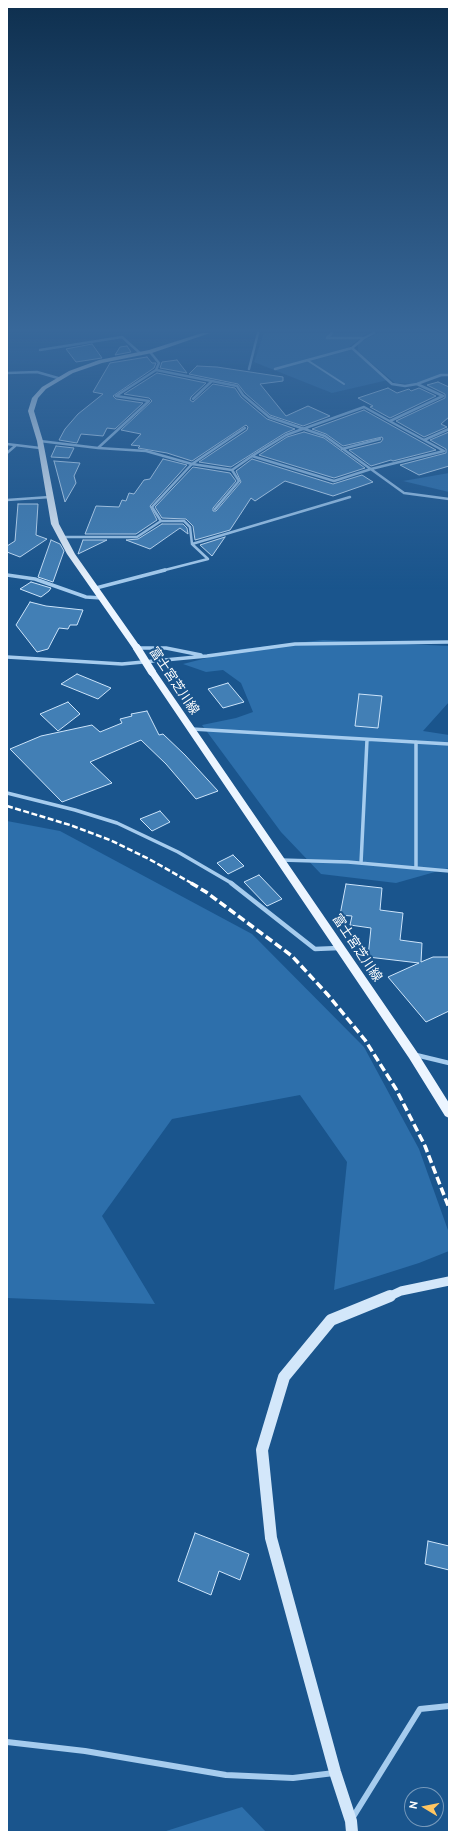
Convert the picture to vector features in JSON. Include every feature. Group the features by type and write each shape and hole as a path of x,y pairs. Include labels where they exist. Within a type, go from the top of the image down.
{"main road":[{"name":"富士宮芝川線","path":"33,419 56,524 61,537 71,554 103,598 341,948 413,1055 449,1113"}],"street":[{"path":"98,448 130,419"},
{"path":"274,419 299,429 325,436 404,493 449,499"},
{"path":"7,444 15,446 40,445 146,451 192,464 232,470 286,435 329,419"},
{"path":"386,419 444,451"},
{"path":"390,421 395,419"},
{"path":"161,520 152,507 192,464 245,428"},
{"path":"424,440 449,428"},
{"path":"342,448 380,439"},
{"path":"7,453 15,446"},
{"path":"252,456 334,481 371,469 449,451"},
{"path":"215,510 239,481 232,470"},
{"path":"7,500 50,497"},
{"path":"192,544 350,497"},
{"path":"61,537 137,537 161,520 184,521 190,527 192,544 208,559 96,588"},
{"path":"7,575 35,579 86,598 103,598"},
{"path":"7,657 122,664 207,656 295,644 449,642"},
{"path":"137,648 166,648 207,656"},
{"path":"191,729 449,744"},
{"path":"361,863 367,740"},
{"path":"416,742 416,868"},
{"path":"7,793 76,810 117,823 178,852 231,883 315,949 341,948"},
{"path":"281,860 361,863 449,871"},
{"path":"413,1055 449,1063"},
{"path":"351,1826 271,1538 262,1450 284,1377 331,1320 401,1291 444,1282"},
{"path":"351,1826 420,1709 449,1706"},
{"path":"7,1742 85,1751 226,1775 293,1778 335,1772"}],"shaded area":[{"path":"449,473 449,492 403,481"},
{"path":"323,640 449,646 449,702 423,731 449,735 449,868 396,883 321,874 281,832 202,725 236,718 253,712 241,683 223,670 206,672 183,664 242,649"},
{"path":"7,821 60,831 252,934 364,1047 419,1149 449,1233 449,1251 419,1263 334,1290 347,1162 300,1095 172,1119 102,1216 155,1304 7,1298"},
{"path":"242,1807 266,1832 163,1832"}],"building":[{"path":"74,419 126,419 115,429 107,428 103,436 81,434 77,443 59,440 65,429"},
{"path":"133,419 267,419 295,429 285,433 231,467 199,462 247,430 248,427 246,425 192,461 167,453 138,448 140,446 131,445 141,434 121,430"},
{"path":"281,419 322,419 303,426"},
{"path":"340,419 380,419 436,450 371,466 349,450 381,442 383,439 382,437 343,446 326,434 312,429"},
{"path":"401,419 447,419 441,424 447,427 424,437 396,421"},
{"path":"304,432 324,438 365,468 334,478 259,455 287,437"},
{"path":"449,432 449,466 419,475 400,465 446,453 446,449 430,440"},
{"path":"56,446 74,448 69,458 51,457"},
{"path":"163,459 187,465 150,506 157,520 136,534 85,534 96,506 119,507 122,500 126,501 129,493 134,494 144,480 150,479"},
{"path":"252,459 333,484 362,475 373,482 333,496 285,481 255,501 251,498 230,530 195,540 193,526 186,519 162,518 155,507 193,467 230,473 236,481 213,508 213,511 216,511 241,482 236,471"},
{"path":"54,461 80,463 74,476 76,483 65,502"},
{"path":"18,504 38,504 36,535 47,539 20,557 7,552 7,546 15,541"},
{"path":"162,524 183,524 187,528 188,534 180,528 150,549 126,540 138,539"},
{"path":"225,537 212,556 200,545"},
{"path":"51,540 60,544 64,551 53,582 38,577"},
{"path":"83,540 107,540 78,554"},
{"path":"31,582 51,588 41,597 20,589"},
{"path":"30,602 46,606 83,610 77,625 70,625 68,629 59,628 48,649 37,652 16,625"},
{"path":"77,674 111,688 98,699 61,684"},
{"path":"228,683 244,702 223,708 208,689"},
{"path":"359,694 382,696 378,728 355,726"},
{"path":"68,702 80,714 58,731 40,714"},
{"path":"147,711 159,735 163,734 185,755 218,791 196,799 166,764 141,740 90,762 112,783 62,802 10,749 41,736 92,725 100,732 122,723 120,719 132,716 131,714"},
{"path":"160,811 170,822 152,831 140,819"},
{"path":"233,855 244,866 228,874 217,863"},
{"path":"259,875 282,899 267,906 244,882"},
{"path":"346,884 382,888 380,910 403,913 400,940 422,943 421,962 433,957 449,957 449,1011 426,1022 388,977 419,963 368,957 371,928 350,925 352,916 340,915"},
{"path":"195,1533 249,1554 240,1580 219,1571 211,1595 178,1581"},
{"path":"428,1541 449,1546 449,1570 425,1564"}],"railway":[{"path":"7,806 70,825 110,840 149,859 193,884"},
{"path":"191,883 206,892 292,956 328,995 365,1040 396,1089 425,1146 449,1208"}]}
